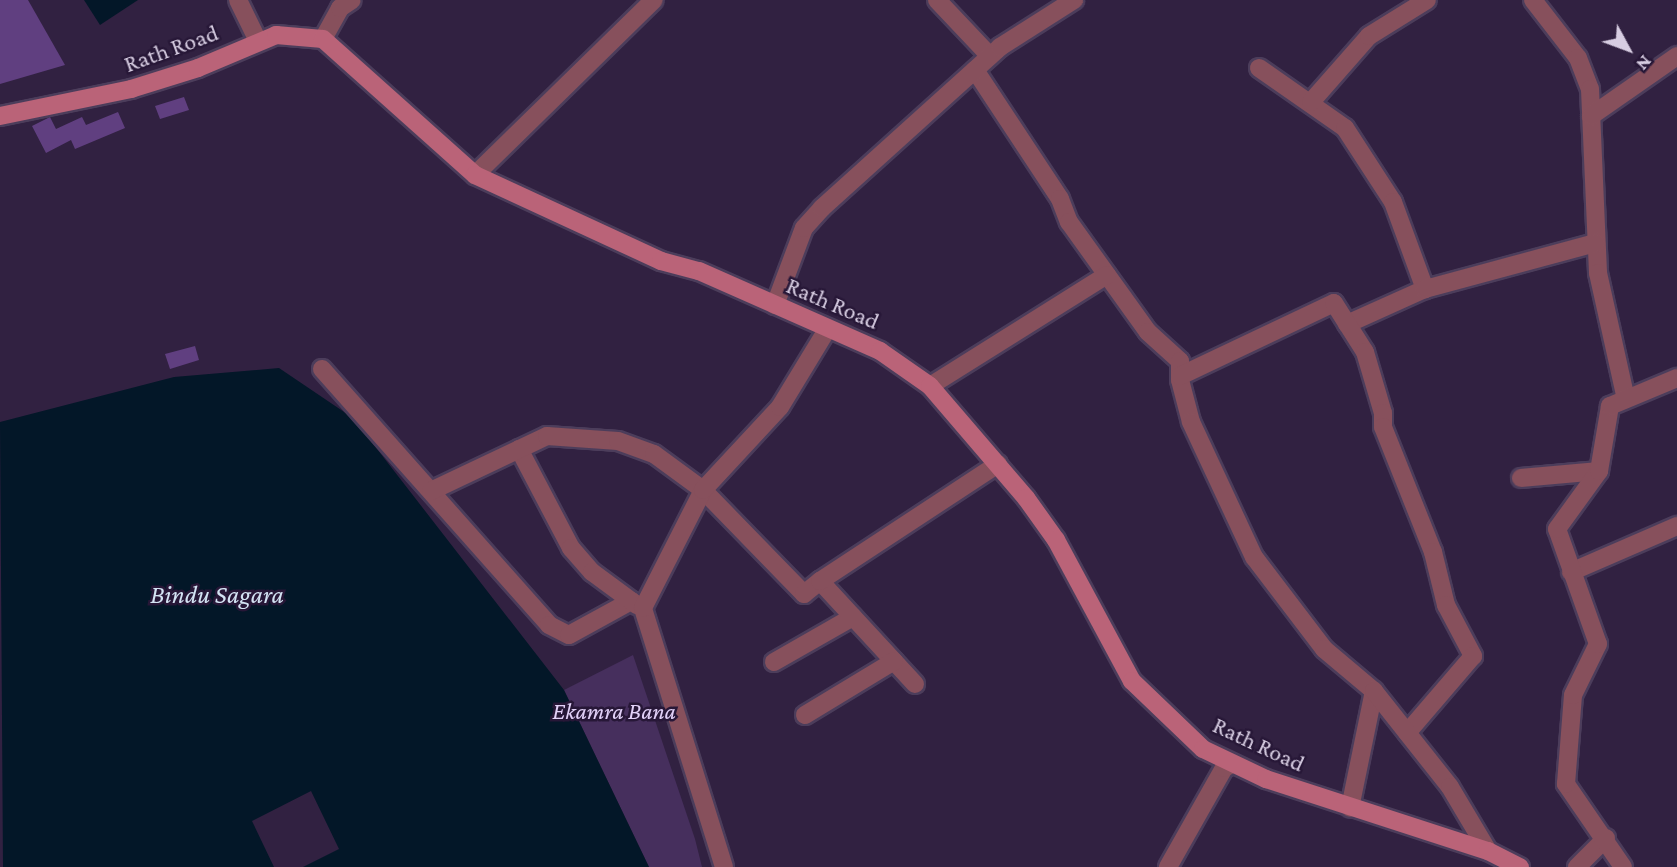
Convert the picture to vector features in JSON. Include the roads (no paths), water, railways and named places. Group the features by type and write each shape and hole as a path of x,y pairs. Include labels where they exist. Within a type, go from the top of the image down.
{"street":[{"path":"238,0 258,41"},
{"path":"323,39 340,8 352,0"},
{"path":"475,175 653,0"},
{"path":"937,0 990,56"},
{"path":"775,305 804,228 868,164 990,56 1074,0"},
{"path":"1311,102 1370,36 1427,0"},
{"path":"1533,0 1578,58 1590,89 1598,274 1626,399"},
{"name":"Rath Road","path":"0,116 131,89 198,68 276,34 323,39 475,175 661,261 699,271 880,351 930,386 998,464 1056,540 1132,681 1203,749 1232,764 1350,808 1488,851 1520,867"},
{"path":"1591,116 1677,56"},
{"path":"1259,68 1345,128 1393,202 1425,289"},
{"path":"975,70 1060,199 1069,222 1148,332 1180,361 1180,376 1191,422 1254,557 1324,649 1374,691 1450,787 1488,851"},
{"path":"1347,324 1425,289 1596,243"},
{"path":"930,386 1107,275"},
{"path":"1180,376 1334,303 1365,352 1383,413 1383,427 1433,552 1446,605 1473,656 1407,733"},
{"path":"322,369 560,634 581,631 637,604 703,490 780,407 828,328"},
{"path":"1623,867 1606,838 1566,784 1573,695 1598,644 1557,529 1599,471 1610,406 1677,377"},
{"path":"432,491 547,436 618,441 654,454 703,490 804,594 998,464"},
{"path":"519,449 571,548 592,572 637,604 724,867"},
{"path":"1521,478 1599,471"},
{"path":"1571,572 1677,526"},
{"path":"820,581 915,684"},
{"path":"774,662 853,617"},
{"path":"805,715 894,661"},
{"path":"1350,808 1374,691"},
{"path":"1168,867 1224,768 1232,764"},
{"path":"1577,867 1606,838"}],"water":[{"path":"84,0 138,0 100,25"},
{"name":"Bindu Sagara","path":"279,368 353,418 564,690 649,867 303,867 339,849 311,791 252,821 274,867 3,867 0,422 174,377"}],"park label":[{"name":"Ekamra Bana","path":"614,711"}]}
